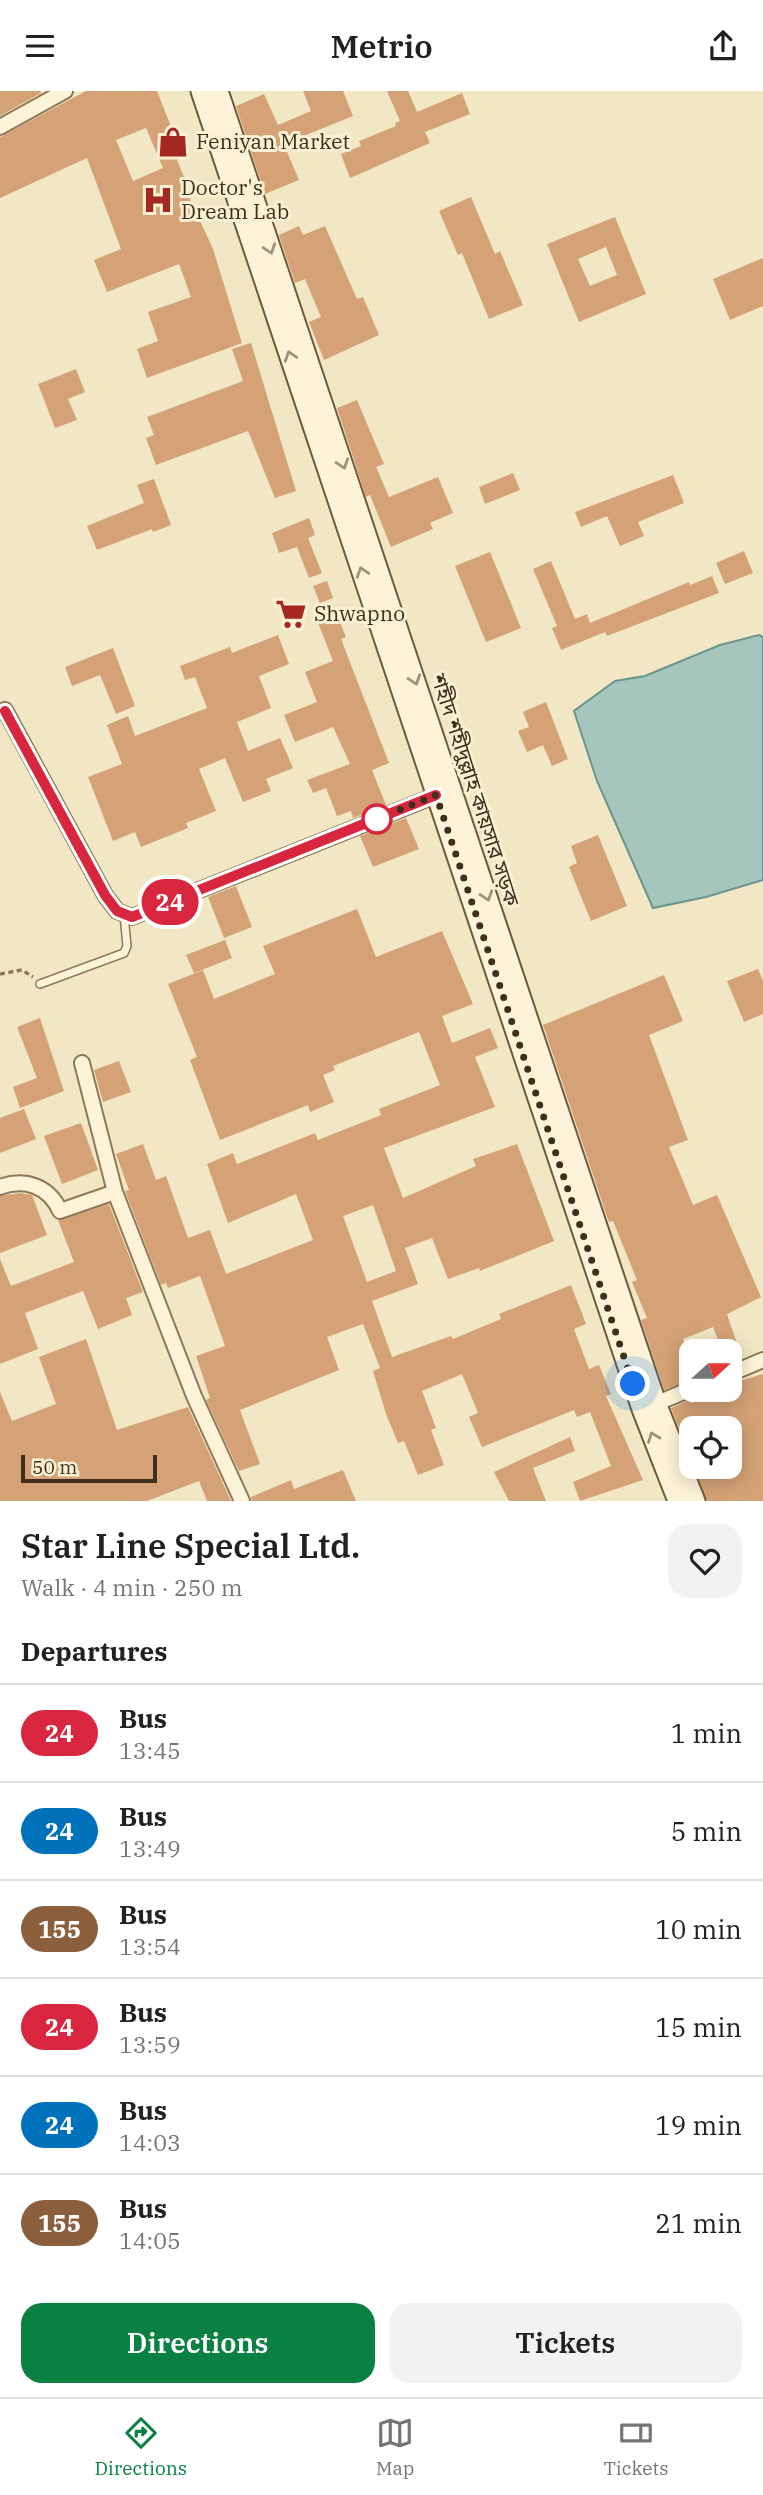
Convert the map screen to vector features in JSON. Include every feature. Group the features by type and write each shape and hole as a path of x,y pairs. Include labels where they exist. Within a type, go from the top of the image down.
{"main road":[{"name":"শহীদ শহীদুল্লাহ কায়সার সড়ক","path":"201,91 436,795 649,1406 695,1501"},
{"name":"শহীদ শহীদুল্লাহ কায়সার সড়ক","path":"218,91 678,1501"}],"street":[{"path":"0,127 65,91"},
{"path":"5,711 105,895 123,913 132,917 436,795"},
{"path":"82,1063 115,1192 194,1396 242,1501"},
{"path":"0,1187 23,1182 49,1192 60,1210 115,1192"},
{"path":"742,1369 763,1360"},
{"path":"649,1406 679,1394"}],"lane":[{"path":"40,984 124,953 127,946 123,913"}],"path":[{"path":"0,974 22,970 40,984"}],"water":[{"path":"759,635 763,637 763,880 706,897 653,908 597,781 574,711 615,681 645,676 720,645"}],"building":[{"path":"0,91 40,91 41,93 0,116"},
{"path":"86,91 157,91 183,157 177,160 187,184 184,186 213,249 242,343 147,378 137,349 158,341 148,312 191,297 179,264 107,292 94,260 121,249 87,158 0,198 0,137","holes":["146,128 163,168 133,181 116,140"]},
{"path":"303,91 343,91 353,116 306,135 308,138 285,147 299,180 265,194 236,106 264,94 278,125 311,111"},
{"path":"387,91 408,91 417,112 462,93 470,114 425,132 430,143 350,178 341,154 361,146 359,141 396,126 395,123 400,121"},
{"path":"471,197 495,254 500,251 523,305 489,319 462,253 458,255 439,211"},
{"path":"615,217 646,294 579,322 547,244","holes":["606,247 617,275 590,286 578,259"]},
{"path":"299,226 303,235 325,226 357,299 363,297 379,335 324,360 309,322 321,317 305,279 295,283 279,235"},
{"path":"763,258 763,306 730,320 713,279"},
{"path":"251,343 296,491 275,498 248,431 156,465 146,438 154,435 147,417 243,381 232,349"},
{"path":"76,369 85,392 68,399 77,420 55,428 38,384"},
{"path":"357,400 384,464 376,467 389,497 438,477 453,513 430,523 433,529 391,547 370,495 366,497 337,408"},
{"path":"513,473 520,490 485,504 479,487"},
{"path":"673,475 684,503 638,522 644,536 620,546 607,516 581,527 575,512"},
{"path":"154,479 171,525 153,532 152,529 97,550 87,526 144,503 137,485"},
{"path":"309,518 315,535 308,538 322,573 309,578 297,547 279,553 272,533"},
{"path":"744,551 753,573 725,584 716,563"},
{"path":"490,552 521,628 486,642 455,566"},
{"path":"551,561 575,619 587,614 590,623 689,582 690,585 712,576 719,593 607,636 605,632 561,650 552,628 557,626 533,569"},
{"path":"327,581 333,598 320,603 313,586"},
{"path":"333,605 346,637 341,639 389,763 372,770 386,805 353,818 351,811 337,816 326,788 313,793 307,780 350,764 333,727 295,742 284,715 317,702 305,672 333,661 314,612"},
{"path":"278,635 289,664 259,676 271,708 237,722 248,751 280,738 293,768 266,779 271,791 243,802 225,758 199,769 216,811 186,823 188,828 141,847 135,832 113,841 88,777 122,764 107,725 128,716 135,736 207,708 195,677 185,680 180,666 230,647 232,653"},
{"path":"113,648 135,706 116,714 100,675 72,686 65,667"},
{"path":"546,702 568,759 552,766 543,745 527,752 518,731 529,727 523,712"},
{"path":"406,818 419,849 373,867 360,836"},
{"path":"598,835 627,906 591,921 569,867 577,863 571,846"},
{"path":"236,886 252,927 224,938 208,897"},
{"path":"357,909 376,957 442,931 473,1004 442,1016 452,1043 490,1028 498,1048 475,1057 495,1107 384,1148 403,1198 476,1166 473,1159 517,1144 554,1241 480,1271 479,1268 448,1279 432,1238 405,1248 418,1284 372,1301 392,1357 451,1336 453,1339 501,1319 499,1314 571,1285 586,1324 574,1329 589,1369 599,1365 611,1394 606,1396 643,1480 580,1501 573,1482 611,1466 590,1412 577,1417 574,1410 482,1447 469,1417 478,1413 462,1374 422,1391 436,1428 431,1430 444,1465 418,1475 404,1441 398,1443 386,1414 373,1371 380,1368 363,1324 327,1337 339,1370 240,1410 260,1464 239,1471 206,1400 210,1398 196,1356 225,1346 200,1276 168,1288 166,1283 161,1285 125,1191 129,1190 116,1154 143,1144 156,1180 166,1176 188,1238 210,1230 226,1274 313,1240 296,1194 228,1223 207,1164 233,1153 237,1164 315,1133 318,1140 381,1115 379,1109 440,1085 419,1032 333,1066 335,1070 323,1075 334,1102 310,1112 308,1105 220,1140 190,1060 197,1057 168,984 203,970 214,999 275,974 263,946","holes":["373,1205 396,1271 367,1282 343,1216"]},
{"path":"225,940 232,958 194,973 186,955"},
{"path":"758,969 763,981 763,1014 744,1022 727,981"},
{"path":"664,975 683,1021 649,1035 688,1140 669,1147 693,1205 717,1195 761,1297 727,1314 736,1339 718,1339 713,1327 679,1339 679,1384 664,1390 641,1320 647,1318 632,1282 637,1280 613,1221 609,1222 607,1217 543,1025"},
{"path":"40,1018 64,1091 20,1108 13,1087 37,1078 17,1027"},
{"path":"119,1061 131,1092 103,1102 94,1070"},
{"path":"24,1109 36,1139 0,1153 0,1118"},
{"path":"81,1123 98,1170 62,1184 44,1136"},
{"path":"19,1193 32,1195 47,1235 0,1253 0,1196"},
{"path":"109,1204 143,1292 126,1298 132,1315 98,1329 83,1291 25,1313 38,1349 0,1364 0,1259 11,1286 74,1262 58,1220"},
{"path":"86,1339 117,1430 188,1407 231,1501 207,1501 199,1481 147,1501 0,1501 0,1392 12,1421 56,1404 39,1357"},
{"path":"763,1374 763,1501 707,1501 699,1479 742,1479 742,1416 679,1416 679,1428 671,1408 684,1402 742,1402 742,1380"},
{"path":"570,1437 575,1451 533,1468 546,1501 509,1501 494,1472"},
{"path":"343,1470 356,1501 252,1501 251,1497 291,1480 294,1489"}],"bus line":[{"name":"24","path":"5,711 105,895 117,911 132,917 436,795"}],"place":[{"name":"Feniyan Market","path":"173,142"},
{"name":"Doctor's Dream Lab","path":"158,200"},
{"name":"Shwapno","path":"291,614"}],"route":[{"path":"377,819 436,795 633,1384"}]}
